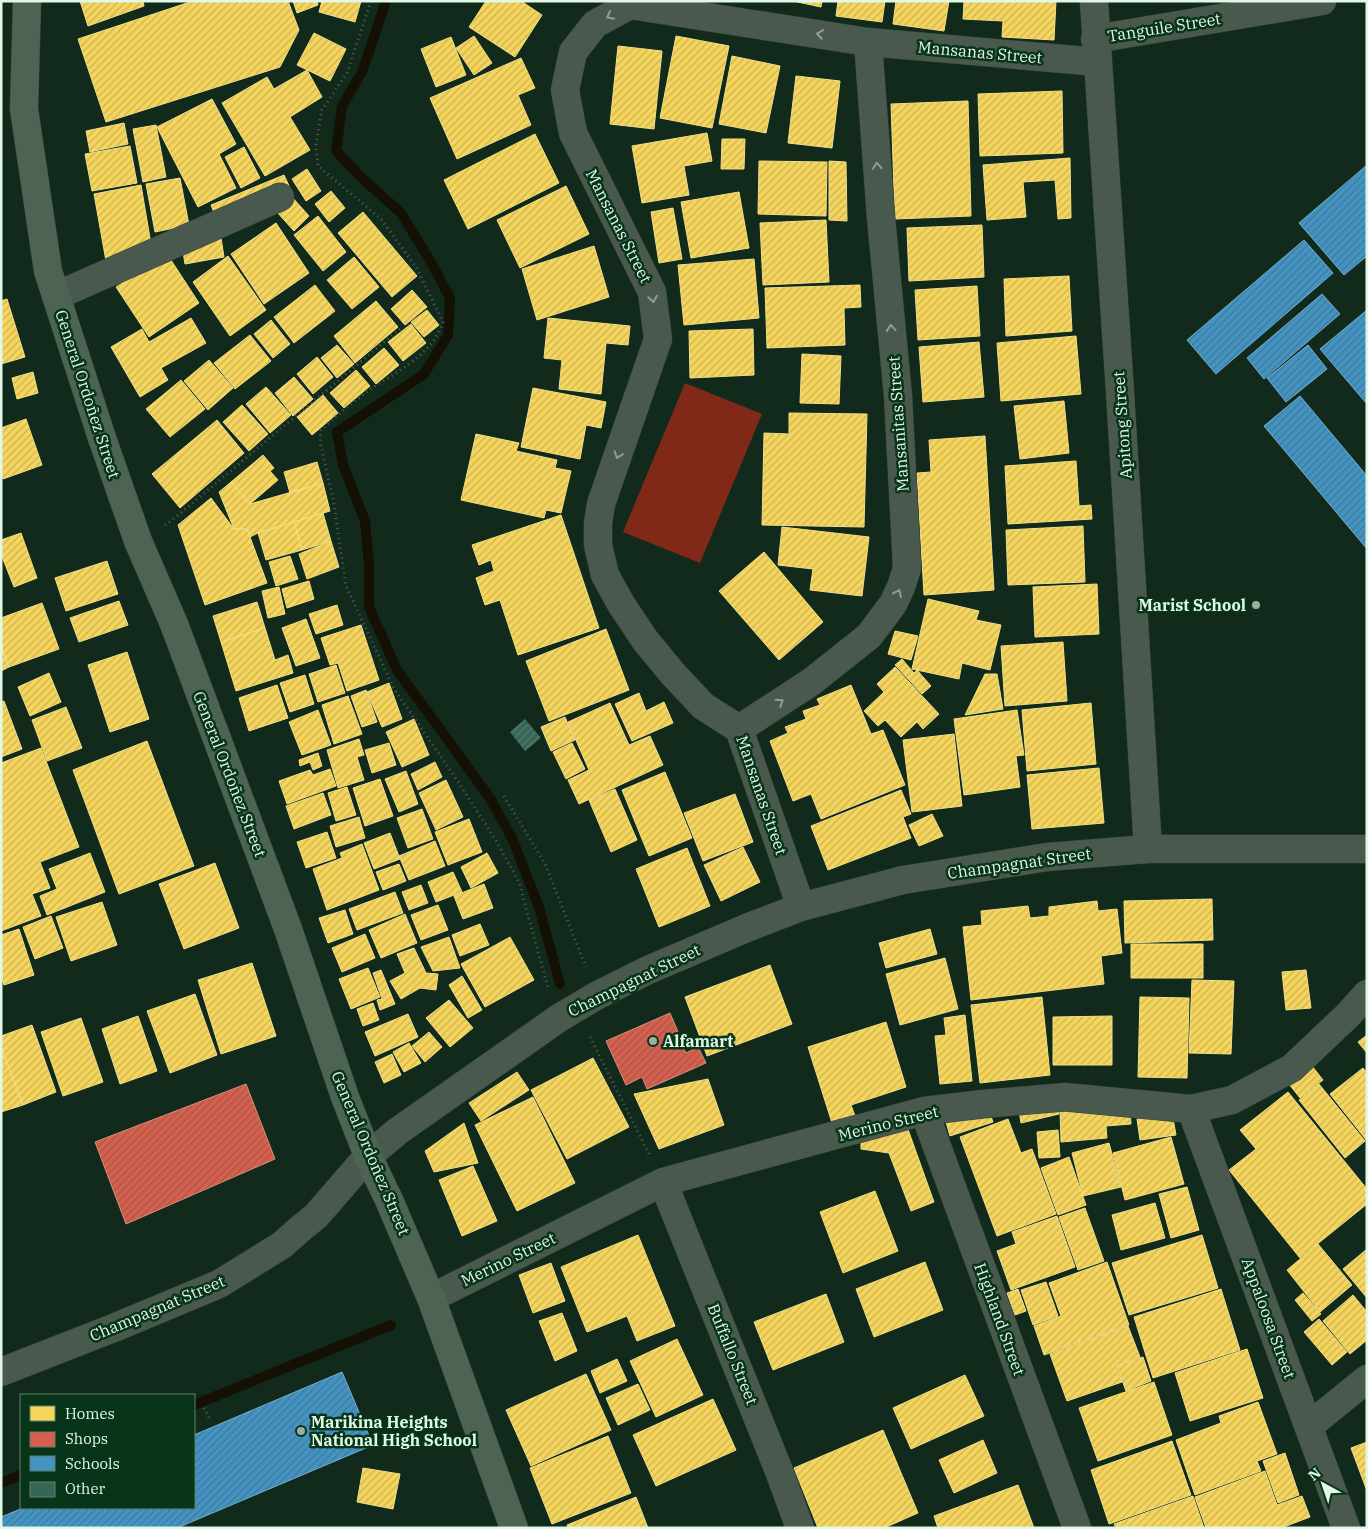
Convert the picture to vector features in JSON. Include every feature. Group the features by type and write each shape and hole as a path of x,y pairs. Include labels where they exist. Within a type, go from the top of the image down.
{"main road":[{"name":"General Ordoñez Street","path":"27,1 24,109 48,271 102,438 138,541 174,624 281,911 345,1097 368,1156 390,1200 432,1298 514,1528"}],"street":[{"name":"Apitong Street","path":"1094,1 1148,848"},
{"name":"Tanguile Street","path":"1097,50 1322,1"},
{"name":"Mansanas Street","path":"801,907 740,729 703,706 673,674 645,640 621,604 605,575 598,545 598,522 601,504 658,339 652,292 572,133 565,90 573,52 594,24 630,5 868,42 1097,50"},
{"name":"Mansanitas Street","path":"740,729 811,682 869,636 893,604 907,568 898,396 881,218 868,42"},
{"path":"56,296 280,197"},
{"name":"Champagnat Street","path":"1,1372 219,1284 282,1245 316,1216 368,1156 398,1131 576,1007 648,970 716,940 801,907 904,880 1047,858 1148,848 1367,849"},
{"name":"Merino Street","path":"432,1298 663,1182 924,1111 983,1104 1065,1098 1191,1108 1232,1100 1292,1068 1348,1015 1367,994"},
{"name":"Appaloosa Street","path":"1191,1108 1346,1528"},
{"name":"Highland Street","path":"924,1111 1076,1528"},
{"name":"Buffallo Street","path":"663,1182 780,1471 800,1528"},
{"path":"1309,1426 1367,1379"}],"path":[{"path":"371,1 347,73 322,110 316,144 318,166 381,219 416,267 442,322 439,334 419,356 356,399 321,430 320,441 333,498 346,586 394,689 457,780 520,882 549,992 576,1007"},
{"path":"138,541 172,521 402,327"},
{"path":"504,796 545,864 588,971"},
{"path":"598,1052 663,1182"},
{"path":"204,1408 210,1420"}],"shaded area":[{"path":"685,383 762,414 700,563 623,532"}],"building: Homes":[{"path":"80,1 143,1 144,6 88,26"},
{"path":"193,1 288,1 299,30 280,67 106,122 78,39"},
{"path":"293,1 317,1 318,5 297,13"},
{"path":"322,1 361,1 355,22 319,12"},
{"path":"486,1 521,1 542,15 515,57 469,27"},
{"path":"793,1 822,1 821,7"},
{"path":"838,1 885,1 882,22 836,16"},
{"path":"896,1 949,1 944,31 893,24"},
{"path":"964,1 1056,1 1054,40 1002,37 1003,21 963,19"},
{"path":"314,33 346,49 330,81 297,65"},
{"path":"474,36 492,63 474,75 456,48"},
{"path":"676,36 729,46 712,128 660,118"},
{"path":"451,37 466,75 436,87 421,49"},
{"path":"618,46 662,51 654,129 610,124"},
{"path":"732,56 780,66 766,133 719,124"},
{"path":"521,58 535,88 518,95 531,125 457,159 430,98"},
{"path":"307,70 322,97 290,117 310,150 265,176 222,103 267,77 274,89"},
{"path":"796,76 840,81 832,148 788,143"},
{"path":"1062,91 1063,153 980,156 978,94"},
{"path":"212,99 236,144 219,154 236,188 198,207 157,127"},
{"path":"968,101 971,216 895,219 891,104"},
{"path":"124,123 128,144 90,152 86,131"},
{"path":"156,125 166,177 143,182 133,129"},
{"path":"707,133 712,161 684,166 689,195 642,203 632,146"},
{"path":"535,134 559,183 468,229 444,180"},
{"path":"722,139 745,139 744,169 721,169"},
{"path":"130,146 137,183 92,191 85,154"},
{"path":"244,147 260,178 241,188 225,157"},
{"path":"1070,158 1071,218 1058,219 1055,180 1023,182 1026,217 987,220 983,165"},
{"path":"759,161 827,162 826,216 758,214"},
{"path":"829,161 846,162 847,221 829,220"},
{"path":"307,169 321,191 306,201 292,179"},
{"path":"284,175 291,190 217,220 211,205"},
{"path":"180,178 189,225 155,232 146,184"},
{"path":"141,185 152,250 106,261 94,194"},
{"path":"566,186 589,234 520,268 497,220"},
{"path":"331,191 345,208 329,222 315,204"},
{"path":"739,192 749,248 691,258 681,202"},
{"path":"292,197 309,216 294,231 276,211"},
{"path":"673,208 682,259 659,263 651,212"},
{"path":"363,212 417,276 392,297 338,233"},
{"path":"318,216 346,252 323,271 294,235"},
{"path":"826,220 829,282 763,285 760,223"},
{"path":"276,223 309,273 264,304 231,254"},
{"path":"982,225 984,277 909,281 907,228"},
{"path":"221,238 224,257 185,264 182,245"},
{"path":"594,246 609,297 537,320 522,269"},
{"path":"167,254 199,303 149,337 116,287"},
{"path":"228,256 266,310 230,336 193,282"},
{"path":"354,257 379,287 352,309 327,280"},
{"path":"754,259 759,318 684,325 678,265"},
{"path":"1069,276 1072,331 1006,336 1004,279"},
{"path":"315,285 335,311 294,343 274,317"},
{"path":"860,285 861,307 844,308 845,345 767,348 765,288"},
{"path":"977,286 980,336 918,340 915,290"},
{"path":"412,290 427,307 405,325 391,309"},
{"path":"7,299 25,357 1,364 1,301"},
{"path":"376,301 398,327 355,363 334,336"},
{"path":"427,310 439,325 424,337 411,322"},
{"path":"191,318 206,343 161,368 168,380 140,397 111,347 142,329 149,342"},
{"path":"548,318 630,326 628,345 606,343 601,394 559,389 562,360 544,358"},
{"path":"271,320 290,344 273,358 254,334"},
{"path":"411,324 426,343 403,361 388,342"},
{"path":"753,329 754,375 690,378 689,331"},
{"path":"250,335 271,361 235,389 214,363"},
{"path":"1076,336 1081,394 1001,401 997,343"},
{"path":"979,342 984,397 923,402 919,347"},
{"path":"337,345 354,364 337,378 321,358"},
{"path":"384,348 399,365 376,384 362,367"},
{"path":"802,354 841,356 839,404 800,403"},
{"path":"317,357 333,377 313,394 297,374"},
{"path":"209,360 233,388 208,410 184,381"},
{"path":"356,370 370,386 344,408 330,393"},
{"path":"33,372 38,393 17,399 12,378"},
{"path":"294,377 313,399 293,416 275,393"},
{"path":"181,380 205,409 170,437 146,409"},
{"path":"266,387 291,415 270,433 246,404"},
{"path":"533,388 606,402 601,428 586,425 580,459 521,447"},
{"path":"323,395 338,413 312,435 297,417"},
{"path":"1064,401 1069,453 1020,459 1014,406"},
{"path":"242,405 268,434 249,451 223,422"},
{"path":"789,413 867,414 864,527 762,525 764,433 789,434"},
{"path":"26,419 42,465 3,479 1,473 1,428"},
{"path":"217,420 244,453 180,508 152,474"},
{"path":"476,434 519,443 516,451 557,460 555,468 571,471 561,513 546,510 544,518 461,500"},
{"path":"985,436 994,590 924,595 917,473 931,472 929,440"},
{"path":"263,455 274,468 270,471 278,480 250,504 231,482"},
{"path":"1076,461 1079,506 1091,505 1092,519 1008,524 1005,466"},
{"path":"317,462 323,483 290,493 284,472"},
{"path":"231,482 250,504 323,483 330,511 250,537 247,529 234,529 219,492"},
{"path":"211,498 234,529 247,529 267,583 205,605 178,525"},
{"path":"323,513 331,541 302,550 294,522"},
{"path":"561,515 599,628 518,655 500,600 485,605 476,578 494,571 491,560 479,565 472,545"},
{"path":"294,522 302,550 266,560 258,533"},
{"path":"1083,526 1085,582 1008,585 1006,530"},
{"path":"782,527 869,537 862,596 810,590 813,569 778,565"},
{"path":"21,533 37,578 14,587 1,554 1,540"},
{"path":"331,541 339,567 307,579 299,554"},
{"path":"764,552 823,622 779,660 719,591"},
{"path":"290,556 298,579 276,586 269,562"},
{"path":"107,561 118,594 66,611 55,578"},
{"path":"309,581 314,599 287,608 282,589"},
{"path":"1097,584 1099,634 1035,637 1033,587"},
{"path":"279,587 285,614 268,618 262,591"},
{"path":"928,599 979,611 976,620 1001,625 990,670 962,663 959,679 912,669"},
{"path":"119,601 128,625 79,642 70,618"},
{"path":"257,602 265,628 221,642 213,616"},
{"path":"42,603 59,649 9,667 1,646 1,618"},
{"path":"337,605 343,625 316,634 309,614"},
{"path":"306,619 320,658 296,666 282,628"},
{"path":"361,625 379,680 347,691 338,663 330,665 321,638"},
{"path":"265,628 275,660 288,655 293,673 236,691 221,642"},
{"path":"606,629 629,690 549,721 526,661"},
{"path":"895,631 918,636 911,660 888,654"},
{"path":"1063,642 1067,701 1005,706 1001,646"},
{"path":"1,646 9,667 1,671"},
{"path":"127,652 149,719 110,732 88,665"},
{"path":"902,659 914,673 917,670 931,686 922,694 895,665"},
{"path":"336,665 345,693 318,702 309,674"},
{"path":"895,667 939,714 923,729 917,722 901,737 885,720 878,726 864,711 884,692 877,684"},
{"path":"49,673 61,702 30,716 18,687"},
{"path":"985,674 997,674 1003,709 965,715"},
{"path":"305,675 314,704 290,712 280,683"},
{"path":"389,683 402,719 382,727 367,692"},
{"path":"277,685 288,718 249,731 239,698"},
{"path":"851,685 871,734 883,730 905,785 821,819 811,794 793,801 770,741 788,733 785,727 806,719 803,711 820,705 817,699"},
{"path":"366,690 377,722 362,727 351,696"},
{"path":"639,693 646,711 664,702 673,723 632,741 615,704"},
{"path":"348,696 362,734 334,744 322,705"},
{"path":"4,701 22,749 1,757 1,702"},
{"path":"610,703 629,745 650,736 663,765 579,804 568,780 589,770 568,722"},
{"path":"1091,703 1096,764 1027,771 1022,710"},
{"path":"66,707 82,748 47,761 32,720"},
{"path":"318,710 331,745 302,755 289,722"},
{"path":"1017,710 1024,755 1016,756 1020,787 964,795 954,719"},
{"path":"565,717 575,740 551,751 541,727"},
{"path":"414,719 429,755 402,767 386,732"},
{"path":"954,734 962,806 912,812 903,740"},
{"path":"359,739 364,755 357,757 364,780 338,788 327,750"},
{"path":"147,741 194,866 119,894 73,770"},
{"path":"389,743 396,765 372,773 365,750"},
{"path":"572,743 585,769 566,779 553,752"},
{"path":"41,748 79,847 40,862 50,888 32,894 41,916 1,931 1,763"},
{"path":"318,753 322,766 313,770 310,762 300,766 299,760"},
{"path":"435,762 442,777 418,790 411,774"},
{"path":"1099,768 1104,823 1032,829 1027,775"},
{"path":"330,769 336,786 287,804 279,781 310,770 313,775"},
{"path":"406,771 418,804 399,812 385,779"},
{"path":"665,772 692,838 649,856 622,790"},
{"path":"380,779 393,816 365,826 353,788"},
{"path":"446,780 463,817 436,830 419,793"},
{"path":"347,787 356,815 336,821 328,793"},
{"path":"615,789 637,840 611,852 589,800"},
{"path":"901,790 911,814 903,817 911,838 828,870 811,826"},
{"path":"323,793 331,815 294,829 286,806"},
{"path":"735,794 753,842 703,861 684,813"},
{"path":"422,809 433,839 408,848 397,818"},
{"path":"932,814 943,836 919,846 909,825"},
{"path":"359,817 365,838 336,847 330,826"},
{"path":"469,819 482,852 448,865 435,832"},
{"path":"327,832 336,858 306,868 297,842"},
{"path":"390,833 400,859 374,869 364,843"},
{"path":"435,841 445,866 409,880 399,856"},
{"path":"362,844 379,890 327,910 313,869 342,858 340,853"},
{"path":"743,847 760,882 721,901 704,865"},
{"path":"687,848 710,906 659,927 636,869"},
{"path":"90,853 105,892 47,915 40,896 57,889 49,869"},
{"path":"487,853 498,873 471,888 461,867"},
{"path":"215,863 239,928 184,949 159,884"},
{"path":"399,864 406,881 383,890 376,872"},
{"path":"453,872 462,892 436,902 428,882"},
{"path":"484,884 493,908 463,919 454,896"},
{"path":"421,885 428,903 409,910 402,892"},
{"path":"395,892 403,913 357,930 349,909"},
{"path":"1212,899 1213,940 1125,943 1124,901"},
{"path":"1097,901 1098,911 1117,909 1122,953 1101,956 1104,984 971,1000 963,927 982,925 981,911 1028,906 1030,918 1049,916 1049,907"},
{"path":"102,902 117,945 71,961 56,917"},
{"path":"438,905 448,930 421,940 411,915"},
{"path":"345,910 353,934 328,943 319,918"},
{"path":"405,914 417,943 381,958 369,930"},
{"path":"51,916 63,948 35,959 23,927"},
{"path":"480,924 489,945 460,956 452,935"},
{"path":"19,929 34,975 4,985 1,976 1,935"},
{"path":"930,929 937,954 886,968 879,943"},
{"path":"365,934 375,958 342,972 332,948"},
{"path":"449,937 460,968 433,971 421,947"},
{"path":"510,937 534,980 485,1007 461,964"},
{"path":"1131,944 1203,944 1203,978 1131,978"},
{"path":"414,948 426,973 438,974 436,990 420,988 401,999 390,981 405,973 397,954"},
{"path":"945,958 958,1009 900,1025 886,974"},
{"path":"252,963 276,1036 221,1054 198,980"},
{"path":"770,965 792,1024 707,1056 685,997"},
{"path":"368,968 380,997 351,1009 339,979"},
{"path":"381,970 395,1004 380,1010 377,1000 382,999 373,973"},
{"path":"1306,970 1311,1008 1286,1010 1282,972"},
{"path":"462,976 482,1010 468,1018 449,985"},
{"path":"1192,980 1234,981 1231,1054 1189,1053"},
{"path":"195,994 217,1055 170,1073 147,1011"},
{"path":"1042,997 1050,1075 980,1083 971,1005"},
{"path":"1140,997 1189,998 1187,1078 1138,1077"},
{"path":"449,1000 473,1028 450,1047 426,1018"},
{"path":"373,1003 379,1020 363,1026 357,1009"},
{"path":"408,1014 418,1037 375,1056 365,1032"},
{"path":"965,1015 972,1081 940,1084 935,1036 946,1035 944,1018"},
{"path":"138,1016 157,1071 120,1084 102,1029"},
{"path":"1112,1016 1112,1065 1053,1065 1053,1017"},
{"path":"81,1018 103,1082 63,1096 41,1032"},
{"path":"886,1022 906,1087 851,1105 855,1116 832,1123 808,1047"},
{"path":"32,1025 56,1092 23,1105 1,1046 1,1036"},
{"path":"429,1032 442,1047 425,1062 412,1046"},
{"path":"1367,1035 1367,1053 1358,1042"},
{"path":"409,1043 421,1063 404,1072 393,1052"},
{"path":"1,1046 23,1105 1,1112"},
{"path":"392,1054 401,1075 384,1083 375,1062"},
{"path":"593,1058 629,1127 567,1159 531,1090"},
{"path":"1312,1066 1323,1080 1300,1098 1289,1084"},
{"path":"1363,1068 1367,1073 1367,1141 1330,1094"},
{"path":"517,1072 529,1090 481,1121 469,1103"},
{"path":"708,1079 724,1125 659,1149 634,1094"},
{"path":"1319,1084 1365,1141 1345,1158 1299,1100"},
{"path":"1288,1092 1367,1189 1367,1204 1300,1258 1229,1170 1256,1149 1240,1130"},
{"path":"533,1097 575,1183 517,1211 475,1125"},
{"path":"1057,1103 1059,1114 1021,1123 1019,1111"},
{"path":"1130,1107 1131,1124 1106,1126 1107,1138 1061,1142 1060,1112"},
{"path":"988,1108 993,1122 950,1136 946,1122"},
{"path":"1172,1113 1176,1135 1140,1140 1137,1119"},
{"path":"1008,1119 1021,1153 1032,1149 1056,1214 997,1236 960,1137"},
{"path":"905,1121 934,1202 911,1211 889,1153 861,1149 861,1131"},
{"path":"464,1123 478,1163 434,1172 425,1151"},
{"path":"1058,1130 1060,1157 1039,1158 1037,1132"},
{"path":"1171,1137 1184,1184 1125,1200 1113,1153"},
{"path":"1109,1143 1121,1187 1083,1196 1072,1153"},
{"path":"1069,1157 1086,1205 1058,1215 1041,1168"},
{"path":"473,1166 497,1221 462,1236 439,1180"},
{"path":"1187,1187 1199,1230 1171,1238 1159,1194"},
{"path":"875,1191 898,1251 843,1273 820,1212"},
{"path":"1155,1203 1165,1238 1121,1250 1112,1215"},
{"path":"1085,1208 1104,1261 1078,1270 1059,1217"},
{"path":"1057,1216 1075,1267 1011,1290 997,1251 1016,1244 1012,1232"},
{"path":"638,1235 675,1326 637,1341 627,1316 587,1332 561,1267"},
{"path":"1202,1235 1218,1288 1129,1315 1112,1263"},
{"path":"1318,1244 1352,1285 1320,1312 1287,1270"},
{"path":"1367,1249 1367,1298 1343,1269"},
{"path":"925,1262 943,1310 874,1337 856,1289"},
{"path":"1107,1262 1129,1325 1044,1355 1034,1326 1061,1316 1049,1283"},
{"path":"551,1263 565,1301 533,1313 519,1275"},
{"path":"1046,1282 1058,1316 1033,1325 1021,1290"},
{"path":"1018,1289 1026,1311 1015,1315 1007,1293"},
{"path":"1221,1289 1240,1350 1153,1378 1134,1317"},
{"path":"1303,1293 1321,1314 1312,1321 1295,1300"},
{"path":"826,1294 844,1342 773,1370 754,1322"},
{"path":"1353,1295 1367,1312 1367,1340 1350,1354 1323,1321"},
{"path":"562,1313 577,1351 555,1361 539,1321"},
{"path":"1319,1319 1347,1352 1332,1365 1304,1332"},
{"path":"1128,1326 1140,1357 1116,1366 1122,1382 1067,1401 1050,1354"},
{"path":"677,1339 703,1395 656,1417 630,1361"},
{"path":"1247,1349 1263,1398 1190,1421 1175,1373"},
{"path":"1143,1357 1151,1381 1126,1391 1117,1366"},
{"path":"617,1359 627,1381 600,1393 591,1371"},
{"path":"586,1374 611,1430 531,1466 506,1410"},
{"path":"965,1375 984,1416 911,1449 893,1408"},
{"path":"1154,1382 1172,1435 1098,1461 1079,1408"},
{"path":"638,1384 650,1410 618,1425 606,1398"},
{"path":"713,1399 736,1450 656,1486 633,1435"},
{"path":"1258,1402 1277,1454 1257,1461 1261,1471 1195,1495 1176,1440 1221,1423 1219,1416"},
{"path":"883,1430 918,1513 884,1528 818,1528 794,1468"},
{"path":"608,1436 631,1493 552,1524 530,1468"},
{"path":"983,1440 997,1473 954,1493 939,1460"},
{"path":"1172,1441 1191,1495 1109,1524 1091,1470"},
{"path":"1367,1442 1367,1491 1351,1448"},
{"path":"1285,1453 1299,1495 1278,1503 1263,1461"},
{"path":"363,1468 400,1474 393,1509 357,1502"},
{"path":"1265,1471 1277,1505 1302,1496 1310,1517 1281,1528 1206,1528 1195,1497"},
{"path":"1018,1485 1034,1528 938,1528 934,1516"},
{"path":"1193,1496 1204,1528 1116,1528 1114,1524"},
{"path":"636,1497 648,1528 568,1528 567,1525"}],"building: Shops":[{"path":"670,1013 679,1034 677,1035 686,1053 698,1047 706,1063 647,1089 642,1077 626,1085 606,1041"},
{"path":"246,1084 275,1159 126,1224 95,1142"}],"building: Schools":[{"path":"1367,165 1367,256 1344,275 1299,223"},
{"path":"1304,240 1333,273 1216,374 1187,340"},
{"path":"1322,294 1340,314 1264,379 1247,358"},
{"path":"1367,310 1367,404 1320,349"},
{"path":"1308,345 1327,369 1286,402 1267,378"},
{"path":"1300,396 1367,476 1367,549 1264,426"},
{"name":"Marikina Heights National High School","path":"342,1372 373,1445 177,1528 1,1528 1,1517 21,1509 195,1509 195,1435"}],"building: Other":[{"path":"525,719 541,738 525,751 510,732"}],"waterway":[{"path":"386,1 362,72 342,106 336,151 364,180 401,213 450,298 448,335 424,374 337,432 343,465 365,521 369,565 369,607 397,670 490,798 512,838 539,907 560,984"},
{"path":"195,1405 391,1325"},
{"path":"1,1483 20,1475"}],"place":[{"name":"Marist School","path":"1256,605"},
{"name":"Alfamart","path":"653,1041"},
{"name":"Marikina Heights National High School","path":"301,1431"}]}
